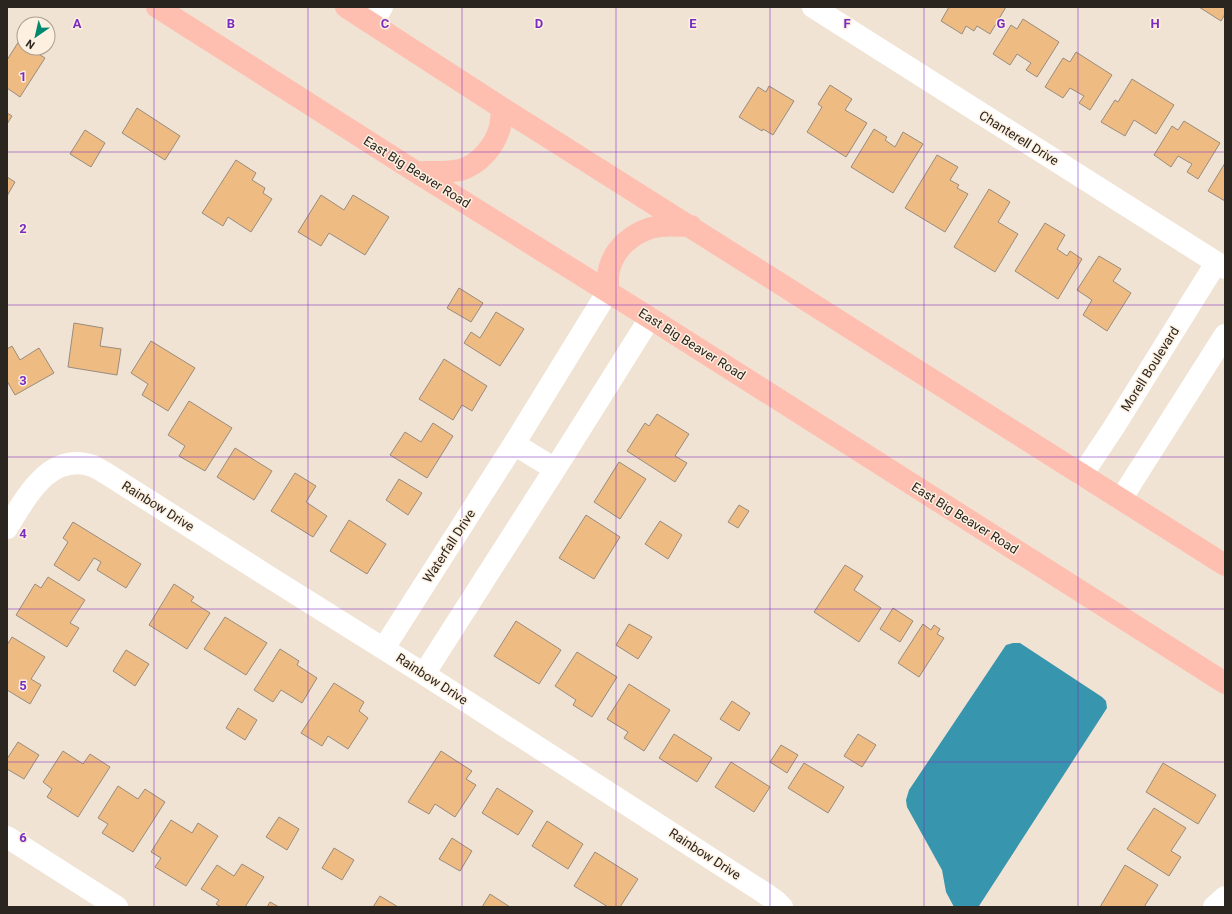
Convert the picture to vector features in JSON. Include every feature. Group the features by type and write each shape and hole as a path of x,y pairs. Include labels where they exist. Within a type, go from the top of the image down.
{"main road":[{"name":"East Big Beaver Road","path":"157,7 416,172 608,291 1225,683"},
{"path":"346,7 377,15 502,108 691,226 1225,565"},
{"path":"416,172 444,172 460,170 473,164 485,155 494,142 500,127 502,108"},
{"path":"608,291 608,274 614,258 621,246 634,235 646,229 661,226 691,226"}],"street":[{"name":"Chanterell Drive","path":"813,7 1221,265"},
{"name":"Morell Boulevard","path":"1082,475 1221,265"},
{"name":"Waterfall Drive","path":"384,648 514,444 608,291"},
{"path":"424,674 555,470 650,318"},
{"path":"1121,499 1225,335"},
{"path":"514,444 555,470"},
{"name":"Rainbow Drive","path":"7,528 28,495 42,478 54,469 65,465 77,464 92,466 384,648 766,894 782,907"},
{"path":"7,837 118,907"},
{"path":"1214,907 1225,897"}],"water":[{"path":"1020,643 1102,697 1106,701 1107,708 979,906 954,907 946,892 942,870 907,807 906,800 909,790 1006,645"}],"building":[{"path":"949,7 1006,7 990,34 977,26 974,31 966,26 962,34 941,21"},
{"path":"1199,7 1225,7 1225,14 1221,21"},
{"path":"1023,19 1059,42 1037,77 1026,70 1031,63 1017,54 1010,65 993,54 1011,25 1017,29"},
{"path":"16,46 16,56 42,56 45,58 20,97 7,88 7,60"},
{"path":"1076,52 1112,75 1090,110 1079,103 1084,96 1070,88 1063,98 1045,87 1063,58 1070,62"},
{"path":"1132,79 1174,105 1156,134 1134,120 1125,136 1101,122 1115,100 1118,102"},
{"path":"830,85 852,99 845,110 867,123 846,157 807,132 822,107 818,104"},
{"path":"769,86 794,101 773,135 763,129 762,131 739,117 758,87 766,92"},
{"path":"137,108 180,136 165,160 122,133"},
{"path":"7,113 12,116 7,124"},
{"path":"1184,121 1220,143 1198,179 1187,172 1192,164 1178,156 1171,167 1154,155 1172,126 1178,130"},
{"path":"874,129 887,137 885,140 895,147 903,132 923,144 893,193 851,167"},
{"path":"85,130 105,143 91,167 70,154"},
{"path":"937,155 958,167 950,180 959,185 957,188 968,194 945,232 905,208"},
{"path":"236,160 256,173 252,180 265,188 263,193 272,199 251,232 228,217 223,226 202,213"},
{"path":"1225,163 1225,201 1208,191"},
{"path":"7,177 15,182 7,196"},
{"path":"989,189 1010,202 998,222 1018,234 995,272 954,247"},
{"path":"321,195 344,210 353,195 389,217 365,255 329,233 321,246 298,232"},
{"path":"1045,223 1065,235 1057,249 1067,256 1070,251 1082,259 1058,299 1015,271"},
{"path":"1099,256 1121,269 1113,281 1131,293 1107,331 1083,315 1092,300 1077,290"},
{"path":"459,288 483,303 471,322 447,308"},
{"path":"496,312 524,329 500,366 464,343 471,332 480,338"},
{"path":"74,323 103,328 100,346 121,349 117,375 68,367"},
{"path":"151,341 195,368 168,411 142,395 148,384 131,373"},
{"path":"12,346 20,360 39,348 54,373 15,395 7,381 7,349"},
{"path":"444,359 487,386 472,411 462,405 453,420 419,399"},
{"path":"189,401 232,428 205,471 179,456 185,446 168,435"},
{"path":"657,414 689,434 675,456 687,463 675,482 627,451 645,423 649,426"},
{"path":"433,423 453,436 427,478 390,455 405,432 421,442"},
{"path":"235,448 272,471 254,500 217,477"},
{"path":"619,462 646,479 620,519 594,502"},
{"path":"295,473 316,486 306,502 327,516 313,537 271,511"},
{"path":"399,479 422,493 408,515 386,500"},
{"path":"739,505 749,511 738,528 728,522"},
{"path":"586,515 620,537 594,579 559,558"},
{"path":"349,520 386,544 367,574 330,551"},
{"path":"660,521 682,535 668,559 645,544"},
{"path":"73,522 141,564 126,588 97,570 101,562 94,558 79,581 54,565 68,542 63,538"},
{"path":"845,565 863,576 854,590 881,608 859,642 814,612"},
{"path":"48,577 85,600 70,623 79,628 67,647 16,615 35,584 41,588"},
{"path":"174,584 194,597 191,601 210,613 187,649 149,625"},
{"path":"893,608 913,621 900,642 880,629"},
{"path":"225,617 267,643 246,675 204,649"},
{"path":"516,621 561,650 539,684 494,656"},
{"path":"629,624 652,637 638,659 616,645"},
{"path":"923,624 931,630 934,625 940,629 937,634 944,638 919,677 898,663"},
{"path":"12,637 45,657 31,679 41,685 30,704 7,690 7,645"},
{"path":"280,649 299,661 297,665 317,678 302,703 281,690 273,702 254,690"},
{"path":"126,650 149,664 135,686 113,671"},
{"path":"577,652 617,677 592,717 573,705 576,700 555,686"},
{"path":"334,683 364,702 359,711 368,718 348,749 328,736 322,746 301,733"},
{"path":"629,684 670,710 644,751 624,738 628,732 607,719"},
{"path":"732,701 750,713 739,731 720,719"},
{"path":"238,708 257,720 245,740 226,728"},
{"path":"674,734 712,758 697,782 659,758"},
{"path":"858,734 876,745 862,767 844,756"},
{"path":"18,742 39,755 24,779 7,769 7,759"},
{"path":"781,745 798,755 787,773 770,762"},
{"path":"63,751 83,764 90,754 110,767 78,817 47,797 52,789 43,782"},
{"path":"441,751 472,771 466,779 476,785 455,817 435,804 429,814 408,802"},
{"path":"731,762 770,787 754,812 715,787"},
{"path":"804,763 844,787 828,813 788,788"},
{"path":"1163,763 1216,795 1198,824 1146,792"},
{"path":"118,786 138,799 145,789 165,802 133,852 102,833 108,824 98,818"},
{"path":"497,788 533,811 518,835 482,813"},
{"path":"1154,808 1186,828 1171,851 1181,857 1169,876 1127,849"},
{"path":"279,817 299,829 287,850 266,837"},
{"path":"171,820 192,833 198,823 218,836 186,886 155,867 161,858 151,852"},
{"path":"547,821 583,844 568,869 532,846"},
{"path":"452,838 472,851 460,871 439,859"},
{"path":"334,848 354,860 342,880 322,868"},
{"path":"595,852 638,879 620,907 608,907 574,886"},
{"path":"242,864 264,877 245,907 221,907 216,904 219,900 201,889 217,865 234,876"},
{"path":"1125,865 1158,885 1144,907 1100,907"},
{"path":"490,894 510,907 482,907"},
{"path":"380,896 398,907 373,907"},
{"path":"270,902 279,907 267,907"}]}
